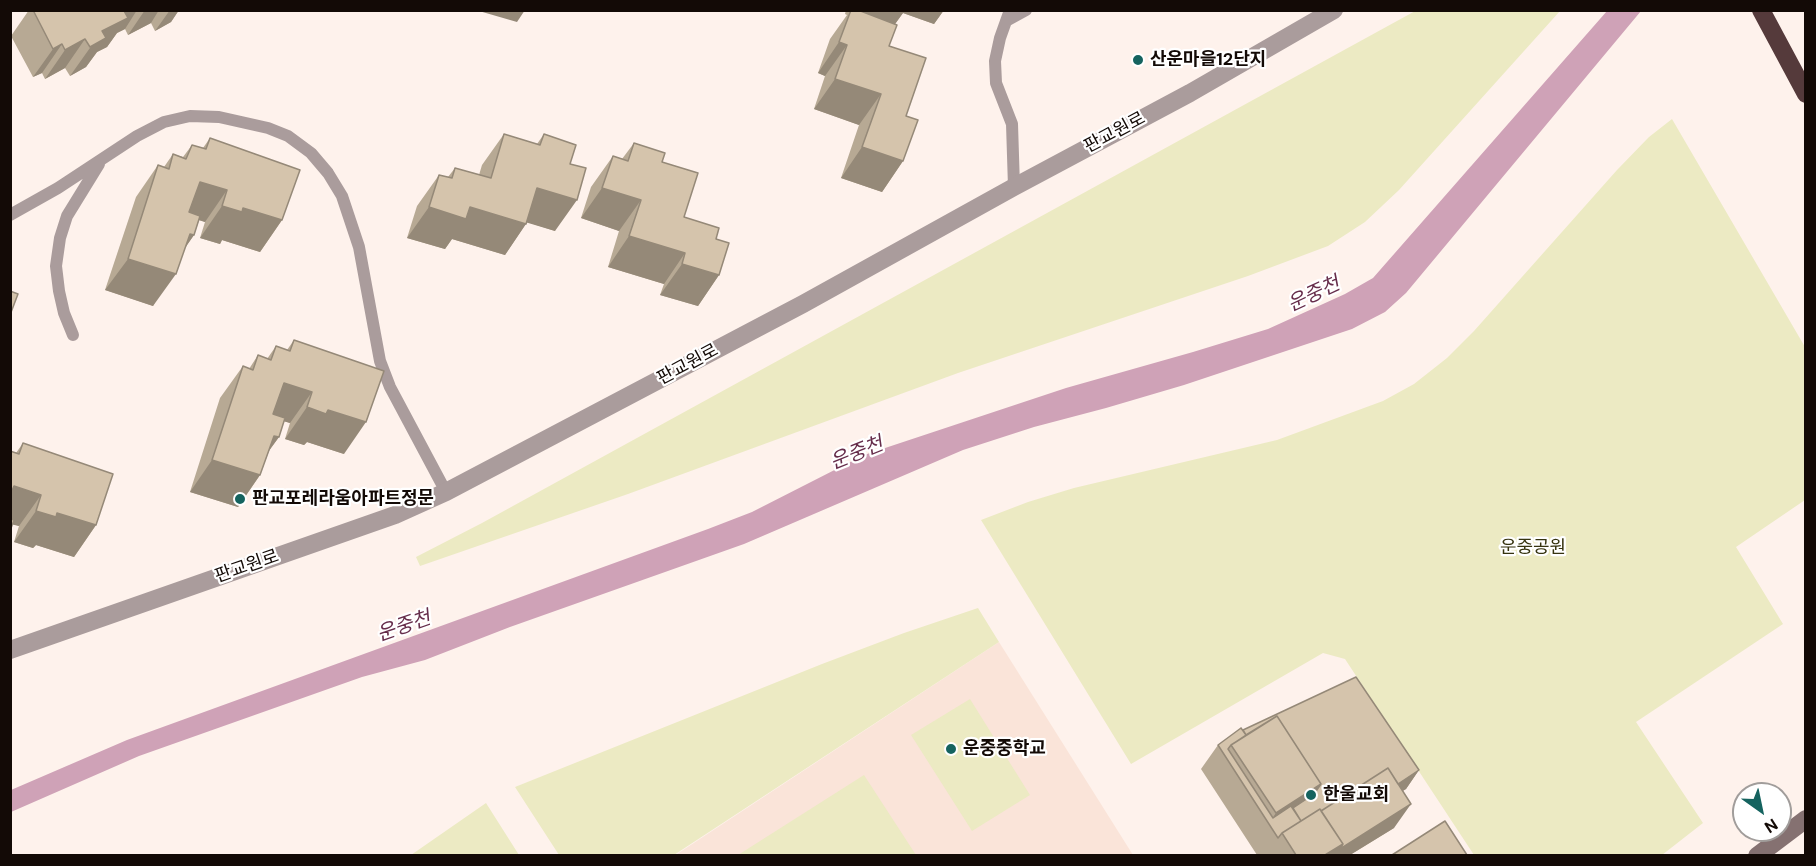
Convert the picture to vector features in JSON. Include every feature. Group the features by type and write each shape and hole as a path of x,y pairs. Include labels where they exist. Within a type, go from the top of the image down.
{"highway":[{"path":"1761,10 1806,94"}],"main road":[{"path":"1757,855 1806,819"}],"street":[{"name":"판교원로","path":"10,650 395,515 446,492 803,304 1190,93 1334,10"}],"lane":[{"path":"1014,187 1012,124 996,83 995,61 1008,16 1026,10"},
{"path":"10,215 137,136 164,122 190,116 219,117 268,128 288,136 311,153 328,173 342,196 367,282 380,361 390,387 446,492"},
{"path":"73,335 64,313 59,291 56,266 60,238 67,216 101,160"}],"shaded area":[{"path":"1607,11 1641,11 1406,293 1385,312 1352,329 1184,385 1034,427 963,450 744,544 510,627 425,660 362,677 139,756 11,812 11,790 127,740 752,512 864,455 1066,388 1268,329 1345,294 1373,278"},
{"name":"운중중학교","path":"999,642 1133,855 674,856"}],"green space":[{"path":"1417,10 1560,11 1399,190 1365,222 1328,246 1248,276 958,373 628,494 420,566 416,557 482,523"},
{"name":"운중공원","path":"1672,119 1805,347 1805,500 1736,547 1783,624 1636,722 1703,823 1662,855 1474,855 1345,659 1323,653 1131,764 981,520 1074,488 1277,440 1383,401 1414,384 1447,358 1474,331 1617,170 1649,137"},
{"path":"978,608 999,642 674,855 559,855 515,787 822,664"},
{"path":"970,699 1030,795 972,831 911,735"},
{"path":"864,775 916,855 738,855"},
{"path":"486,803 519,855 411,855"}],"building":[{"path":"33,10 125,10 128,18 102,31 106,38 90,47 85,39 65,50 62,44 53,49"},
{"path":"851,10 858,10 897,25 889,46 926,58 906,116 918,120 903,161 862,147 881,94 835,79 847,45 839,42"},
{"path":"504,134 540,145 544,134 576,145 570,164 586,168 577,200 537,188 526,224 470,207 466,219 429,207 439,175 452,178 455,168 491,178"},
{"path":"210,138 300,170 282,220 243,208 242,212 222,206 227,190 200,182 189,212 200,216 194,235 190,234 176,274 128,259 158,165 169,169 173,154 186,159 192,145 206,149"},
{"path":"634,143 665,153 662,162 698,173 684,217 719,228 716,239 729,243 719,275 682,264 685,253 629,236 641,200 602,188 613,156 628,161"},
{"path":"10,291 18,294 10,315"},
{"path":"294,340 384,371 366,422 328,410 326,414 307,407 312,392 284,383 273,414 285,418 279,437 274,436 260,475 212,460 243,366 253,370 258,355 271,360 276,346 290,351"},
{"path":"23,443 113,474 96,525 57,513 56,517 36,511 41,495 14,486 10,495 10,451 19,454"},
{"path":"10,519 14,520 10,531"},
{"path":"1356,677 1419,770 1398,784 1388,768 1321,811 1320,809 1301,821 1293,808 1314,794 1321,784 1277,716 1246,735 1243,730"},
{"path":"1277,716 1321,784 1276,813 1231,745"},
{"path":"1241,728 1246,735 1228,749 1273,818 1291,806 1301,821 1278,838 1218,745"},
{"path":"1388,768 1411,804 1340,849 1343,844 1321,811"},
{"path":"1320,809 1343,844 1325,855 1296,855 1282,833"},
{"path":"1445,821 1467,855 1392,855"}],"place":[{"name":"산운마을12단지","path":"1138,60"},
{"name":"판교포레라움아파트정문","path":"240,499"},
{"name":"운중중학교","path":"951,749"},
{"name":"한울교회","path":"1311,795"}],"water label":[{"name":"운중천","path":"1314,295"},
{"name":"운중천","path":"857,454"},
{"name":"운중천","path":"404,627"}]}
